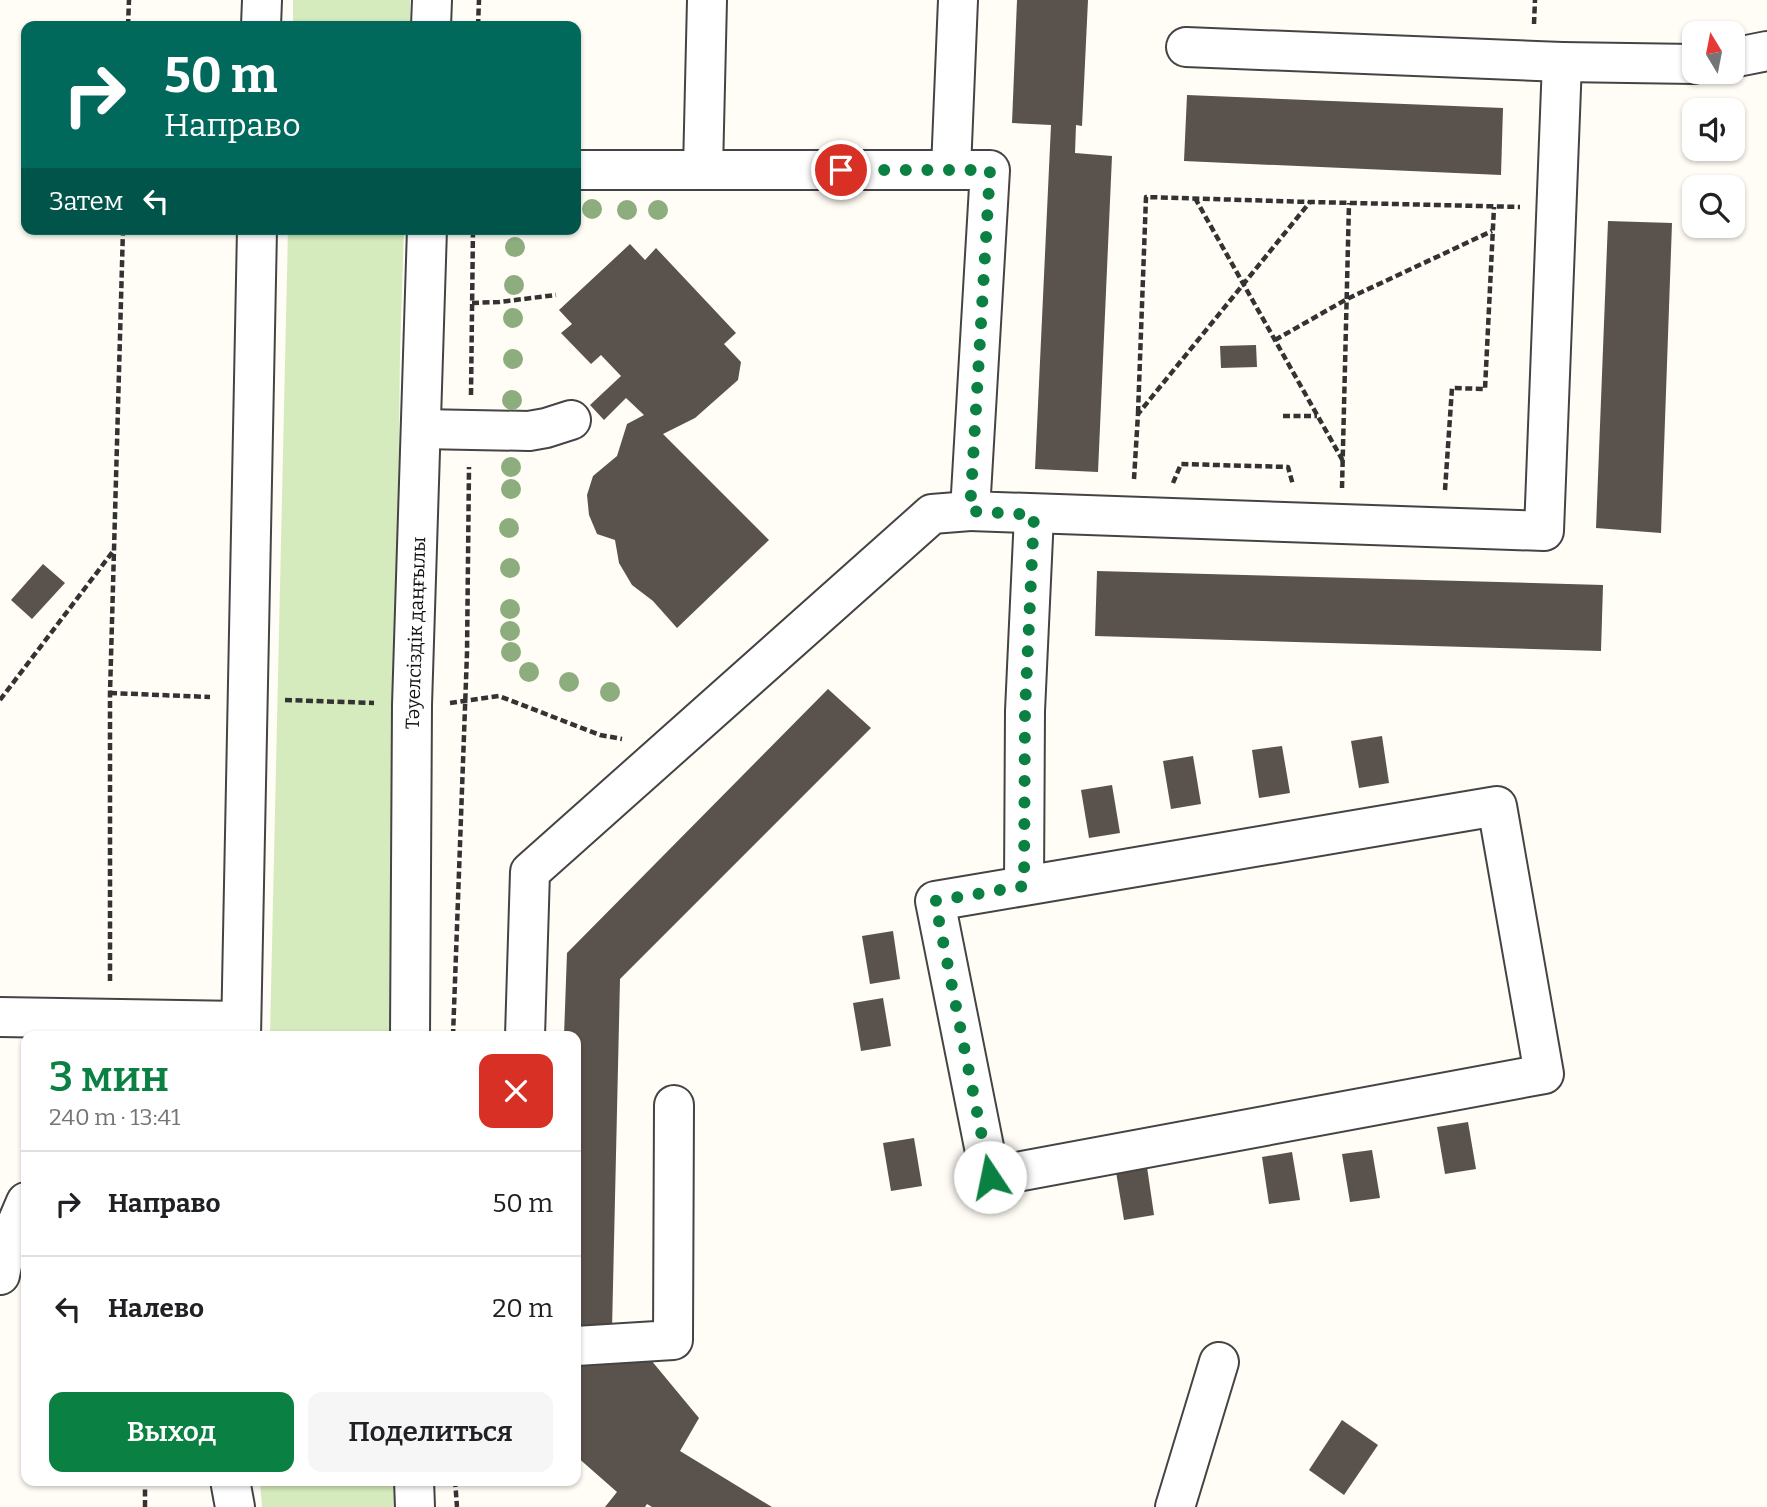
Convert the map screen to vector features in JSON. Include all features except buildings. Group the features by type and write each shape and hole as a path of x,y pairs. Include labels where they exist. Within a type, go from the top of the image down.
{"street":[{"path":"261,21 262,0"},
{"path":"431,21 432,0"},
{"path":"703,170 707,0"},
{"path":"951,169 958,0"},
{"path":"1186,47 1562,62 1682,64"},
{"path":"1745,55 1767,51"},
{"path":"525,1031 530,872 932,514 970,511 1544,531 1562,62"},
{"path":"581,170 990,170 970,511"},
{"path":"0,1017 59,1027 110,1017 241,1029 257,235"},
{"name":"Тәуелсіздік даңғылы","path":"410,1031 412,705 427,235"},
{"path":"421,429 529,430 571,420"},
{"path":"1024,886 1025,711 1034,515"},
{"path":"1497,806 1544,1074 990,1177 935,901 1024,886 1497,806"},
{"path":"581,1346 673,1340 674,1105"},
{"path":"0,1275 5,1251 21,1214"},
{"path":"1175,1507 1219,1362"},
{"path":"231,1486 236,1507"},
{"path":"414,1486 415,1507"}],"path":[{"path":"128,21 129,0"},
{"path":"478,21 479,0"},
{"path":"1132,518 1146,197 1556,208"},
{"path":"1195,198 1343,461"},
{"path":"1138,414 1310,202"},
{"path":"1342,496 1349,203"},
{"path":"1444,498 1452,388 1485,389 1494,207"},
{"path":"1275,341 1347,299 1492,231"},
{"path":"110,1017 110,693 123,235"},
{"path":"453,1031 467,653 473,235"},
{"path":"472,303 556,295"},
{"path":"1283,416 1317,416"},
{"path":"1169,491 1181,464 1288,467 1296,495"},
{"path":"0,699 115,548"},
{"path":"145,1486 145,1507"},
{"path":"455,1486 457,1507"}],"green space":[{"path":"293,0 410,0 410,21 293,21"},
{"path":"288,235 404,235 392,1031 270,1031"},
{"path":"260,1486 394,1486 396,1507 262,1507"}],"route":[{"path":"841,170 990,170 970,511 1034,515 1025,711 1024,886 935,901 990,1177"}]}
